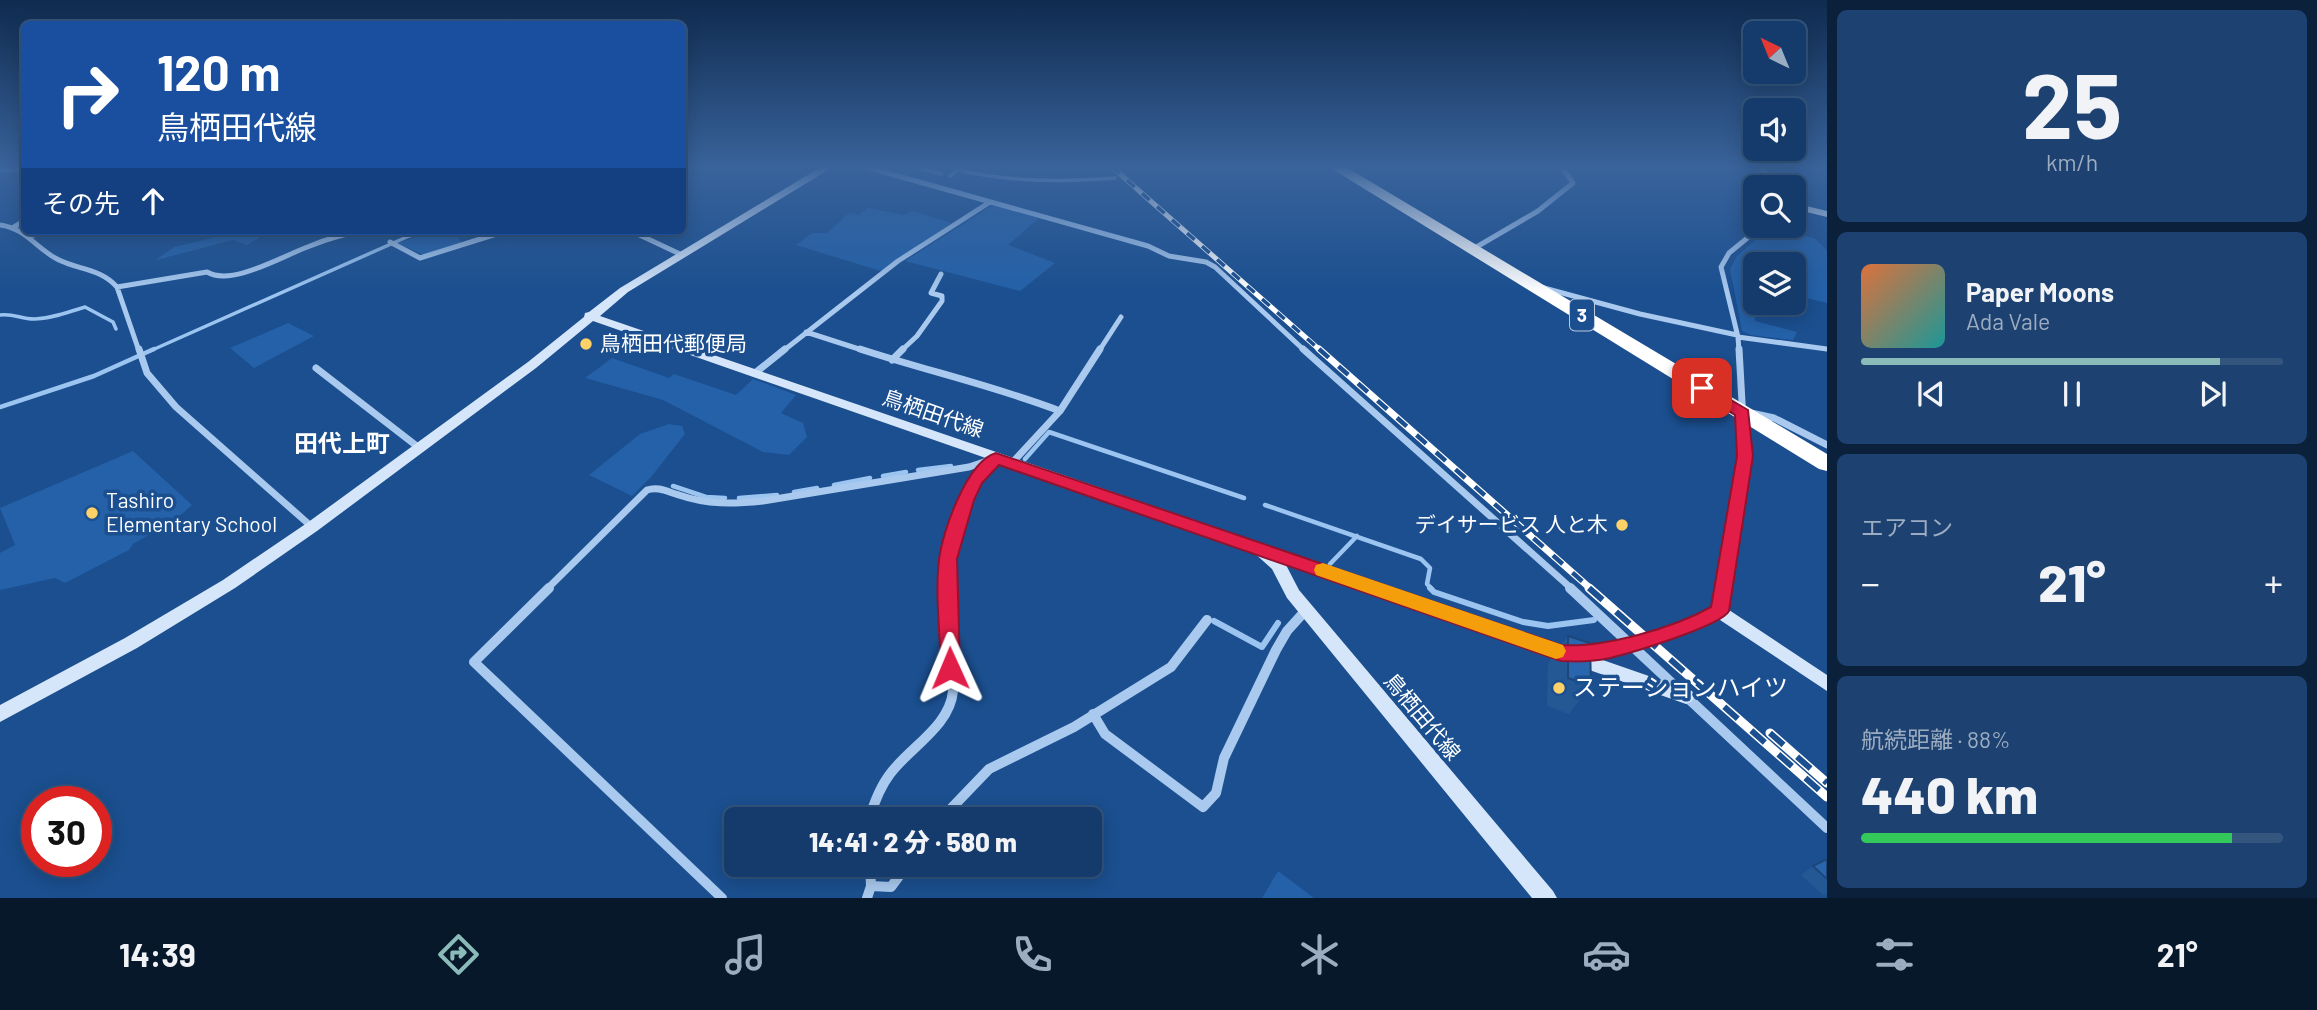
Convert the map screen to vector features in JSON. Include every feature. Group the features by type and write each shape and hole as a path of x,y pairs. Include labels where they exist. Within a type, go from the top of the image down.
{"highway":[{"name":"3","path":"1407,209 1827,464"}],"main road":[{"path":"0,714 142,636 229,584 312,527 532,365 589,316 680,254 757,209"},
{"path":"1808,209 1827,214"},
{"name":"鳥栖田代線","path":"589,316 1257,547 1278,565 1293,594 1546,898"},
{"path":"1257,547 1686,696"},
{"path":"1720,611 1827,684"},
{"path":"1561,653 1582,654 1631,645"}],"street":[{"path":"755,373 898,261 979,209"},
{"path":"1015,209 1148,246 1169,256 1206,262 1215,267 1358,401 1518,539 1827,828"},
{"path":"1474,249 1543,209"},
{"path":"0,219 3,225 21,231"},
{"path":"14,227 21,223"},
{"path":"29,236 33,235"},
{"path":"117,287 207,272 214,276 230,275 341,235"},
{"path":"391,243 420,258 493,235"},
{"path":"640,235 680,254"},
{"path":"29,236 56,258 110,277 117,287 147,373 176,407 312,527"},
{"path":"1631,645 1702,621 1720,611 1745,456 1737,336 1721,267 1729,253 1747,238"},
{"path":"892,360 917,336 942,301 942,296 931,293 941,274"},
{"path":"1536,287 1737,336 1827,349"},
{"path":"1012,463 1060,411 1121,317"},
{"path":"806,332 936,374 1008,391 1060,411"},
{"path":"316,368 418,447"},
{"path":"1743,413 1759,413 1774,418 1827,445"},
{"path":"873,807 891,772 940,719 953,698 948,559 975,480 996,458"},
{"path":"722,898 474,662 647,490 655,487 701,503 763,501 969,467 996,458"},
{"path":"1093,715 1105,734 1203,807 1216,793 1224,758 1276,650 1287,631 1306,610"},
{"path":"951,807 989,769 1093,715 1171,667 1207,620"},
{"path":"867,898 871,877"},
{"path":"871,886 891,887 898,877"}],"shaded area":[{"path":"867,209 903,215 912,211 952,223 881,271 796,245 812,233 827,233 850,212 859,215"},
{"path":"987,209 1007,209 1039,218 1008,245 1055,263 1020,291 905,261"},
{"path":"225,235 264,235 247,245 233,240 156,260 174,247"},
{"path":"423,235 456,235 462,243 424,255 397,243"},
{"path":"1758,238 1814,238 1827,250 1827,303 1806,298 1806,252 1743,252 1743,315 1754,315 1755,321 1797,332 1793,340 1751,335 1742,331 1730,269 1737,256"},
{"path":"288,323 314,336 254,368 230,348"},
{"path":"612,358 669,378 674,374 736,395 753,379 796,395 781,413 803,423 807,437 789,455 763,452 663,400 585,378"},
{"path":"669,424 682,426 685,434 632,496 589,475 640,434"},
{"path":"133,451 192,505 175,520 133,544 129,550 65,583 55,578 0,590 0,553 15,545 0,508"},
{"path":"1278,871 1314,898 1262,898"}],"building":[{"path":"1568,636 1590,643 1591,686 1568,678"},
{"path":"1827,859 1827,879 1813,866"}],"waterway":[{"path":"150,351 413,235"},
{"path":"0,315 40,319 85,307 113,322 116,329"},
{"path":"0,407 94,376 154,349"},
{"path":"1025,459 1049,432 1244,498"},
{"path":"918,470 951,466"},
{"path":"883,476 906,472"},
{"path":"834,485 870,478"},
{"path":"673,486 706,497 725,498"},
{"path":"794,492 817,488"},
{"path":"739,498 777,495"},
{"path":"1265,505 1356,537"},
{"path":"1330,564 1356,537"},
{"path":"1356,537 1421,559 1430,568 1427,584 1432,589"},
{"path":"1430,588 1434,592 1523,622 1548,626 1594,620"},
{"path":"1214,621 1262,647 1278,623"}],"railway":[{"path":"1160,209 1321,351"},
{"path":"1319,349 1591,589"},
{"path":"1589,588 1827,797"},
{"path":"1770,733 1827,783"}],"slow traffic":[{"path":"1323,570 1556,651"}],"place":[{"name":"鳥栖田代郵便局","path":"586,344"},
{"name":"Tashiro Elementary School","path":"92,513"},
{"name":"デイサービス 人と木","path":"1622,525"},
{"name":"ステーションハイツ","path":"1559,688"}],"district":[{"name":"田代上町","path":"342,444"}],"route":[{"path":"950,668 948,559 957,522 975,480 996,458 1561,653 1582,654 1609,650 1702,621 1720,611 1745,456 1743,413 1702,388"}]}
